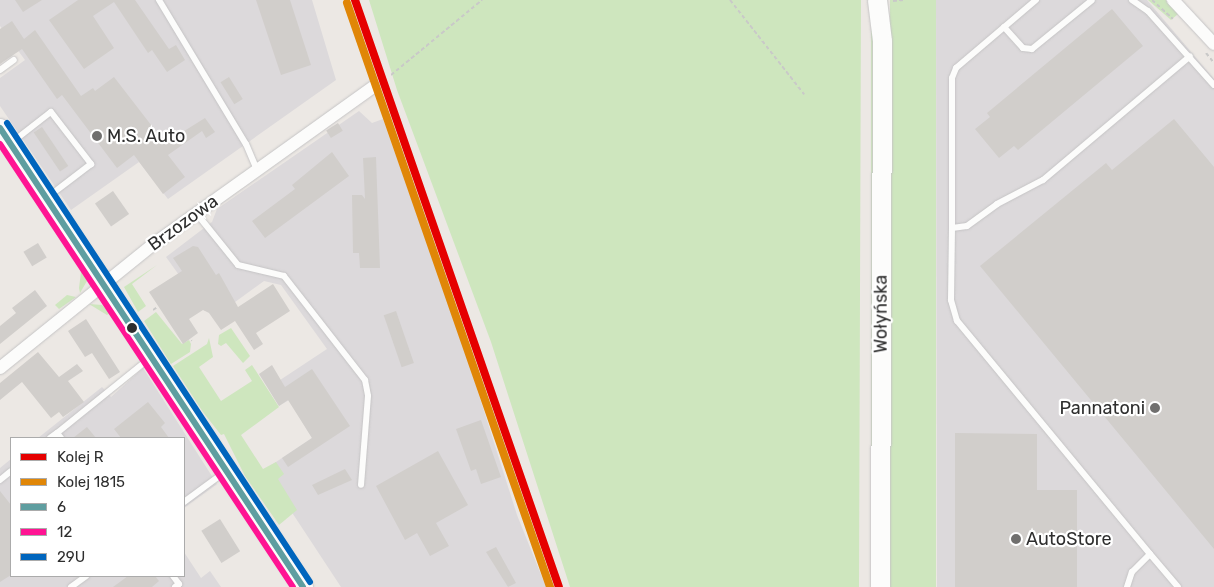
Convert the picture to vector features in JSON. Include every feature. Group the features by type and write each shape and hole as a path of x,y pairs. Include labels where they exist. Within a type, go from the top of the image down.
{"main road":[{"name":"Wołyńska","path":"877,0 882,41 880,587"},
{"name":"Wołyńska","path":"882,41 891,0"},
{"path":"0,128 304,587"}],"street":[{"path":"1174,0 1214,44"},
{"name":"Brzozowa","path":"0,368 102,283 373,87"}],"lane":[{"path":"159,0 246,144 257,170"},
{"path":"1036,0 956,68 952,78 951,300 956,321 1178,587"},
{"path":"1004,27 1023,48 1032,48 1092,0"},
{"path":"1132,0 1148,11 1214,85"},
{"path":"952,228 967,226 997,204 1044,180 1190,56"},
{"path":"0,70 14,60"},
{"path":"20,136 51,112 91,164 57,190"},
{"path":"197,214 238,265 284,276 365,380 368,396 361,485"},
{"path":"59,435 150,357"},
{"path":"185,501 227,470"},
{"path":"0,480 10,472"},
{"path":"1127,587 1132,572 1150,554"},
{"path":"71,587 85,577"},
{"path":"174,577 179,584 175,587"}],"path":[{"path":"391,75 482,0"},
{"path":"730,0 804,94"}],"shaded area":[{"path":"0,0 312,0 336,80 168,199 139,162 71,210 0,106 0,78 25,60 0,26"},
{"path":"936,0 1147,0 1214,79 1214,587 937,587"},
{"path":"359,111 372,123 383,119 465,351 517,515 546,587 341,587 264,470 312,438 289,400 279,406 268,388 327,349 281,285 264,281 220,313 214,306 205,311 166,257 212,222 217,209"},
{"path":"143,368 217,484 185,507 185,437 39,437 102,387 111,397"},
{"path":"10,460 10,577 185,577 185,554 201,578 210,571 221,587 0,587 0,468"}],"green space":[{"path":"369,0 861,0 859,587 570,587 491,342 397,90"},
{"path":"871,0 876,0 876,587 871,587"},
{"path":"890,0 936,0 936,587 890,587"},
{"path":"1148,0 1166,0 1178,14 1171,20"},
{"path":"82,264 87,281 80,293 79,288"},
{"path":"157,265 132,284 146,306 138,312 124,287"},
{"path":"67,295 76,297 59,309 55,305"},
{"path":"89,304 102,305 110,313 107,315"},
{"path":"156,312 182,344 189,340 191,344 190,352 171,364 144,321"},
{"path":"231,328 250,356 243,363 226,343 221,346 218,344 219,335"},
{"path":"209,338 213,357 199,367 221,401 252,381 245,370 252,365 279,407 241,435 263,469 276,462 284,474 278,479 297,510 279,525 245,476 224,434 221,435 203,412 173,366 207,344"}],"building":[{"path":"15,0 42,0 23,12"},
{"path":"78,0 135,0 169,49 176,45 185,60 167,72 152,50 148,53 114,2 93,16 114,48 84,69 49,20"},
{"path":"256,0 290,0 311,65 281,75"},
{"path":"1112,9 1143,46 1018,150 1014,146 999,158 975,129 990,117 987,113"},
{"path":"12,21 24,39 35,30 81,96 93,88 95,91 114,77 165,143 205,118 215,132 206,138 202,131 168,155 185,177 163,194 134,155 117,168 62,95 57,99 22,49 0,64 0,29"},
{"path":"229,77 243,99 234,104 221,82"},
{"name":"Pannatoni","path":"1174,119 1214,167 1214,549 980,266 1106,163 1112,170"},
{"path":"338,123 343,131 331,138 326,130"},
{"path":"42,127 68,166 60,172 34,133"},
{"path":"332,152 349,176 265,238 252,221 295,189 292,185"},
{"path":"376,157 380,268 360,268 359,253 353,253 352,195 362,195 365,199 363,158"},
{"path":"113,191 129,214 111,227 95,204"},
{"path":"38,243 47,258 32,266 23,252"},
{"path":"193,246 198,247 216,275 219,273 238,307 273,284 290,311 256,333 263,344 254,350 235,321 221,330 209,313 203,310 189,319 198,333 183,344 149,292 182,271 173,258"},
{"path":"35,290 47,306 0,344 0,326 16,313 12,308"},
{"path":"396,311 414,363 402,367 384,315"},
{"path":"86,319 120,372 109,379 92,353 85,357 68,331"},
{"path":"38,352 59,377 77,364 83,371 68,381 84,402 63,417 59,412 51,418 22,382 0,400 0,383"},
{"path":"272,365 285,387 312,369 350,426 288,467 282,458 312,438 288,400 279,406 259,374"},
{"path":"148,402 165,423 161,427 168,437 120,437 114,429"},
{"path":"481,420 501,477 481,484 476,469 471,471 456,429"},
{"path":"87,427 95,437 74,437"},
{"name":"AutoStore","path":"955,433 1037,434 1037,490 1077,490 1077,587 955,587"},
{"path":"438,451 468,505 436,523 449,546 430,556 417,533 405,540 376,486"},
{"path":"345,469 352,480 318,495 312,485"},
{"path":"0,491 10,504 10,576 0,582"},
{"path":"220,519 240,551 221,563 201,531"},
{"path":"496,547 516,583 508,587 486,552"},
{"path":"127,577 156,577 159,581 152,587 113,587"}],"rail line":[{"name":"R","path":"355,0 559,587"},
{"name":"1815","path":"347,3 550,587"}],"transit line":[{"name":"29U","path":"7,123 310,582"},
{"name":"6","path":"0,128 303,587"},
{"name":"12","path":"0,144 293,587"}],"place":[{"name":"M.S. Auto","path":"97,136"},
{"name":"Pannatoni","path":"1155,408"},
{"name":"AutoStore","path":"1016,539"}]}
